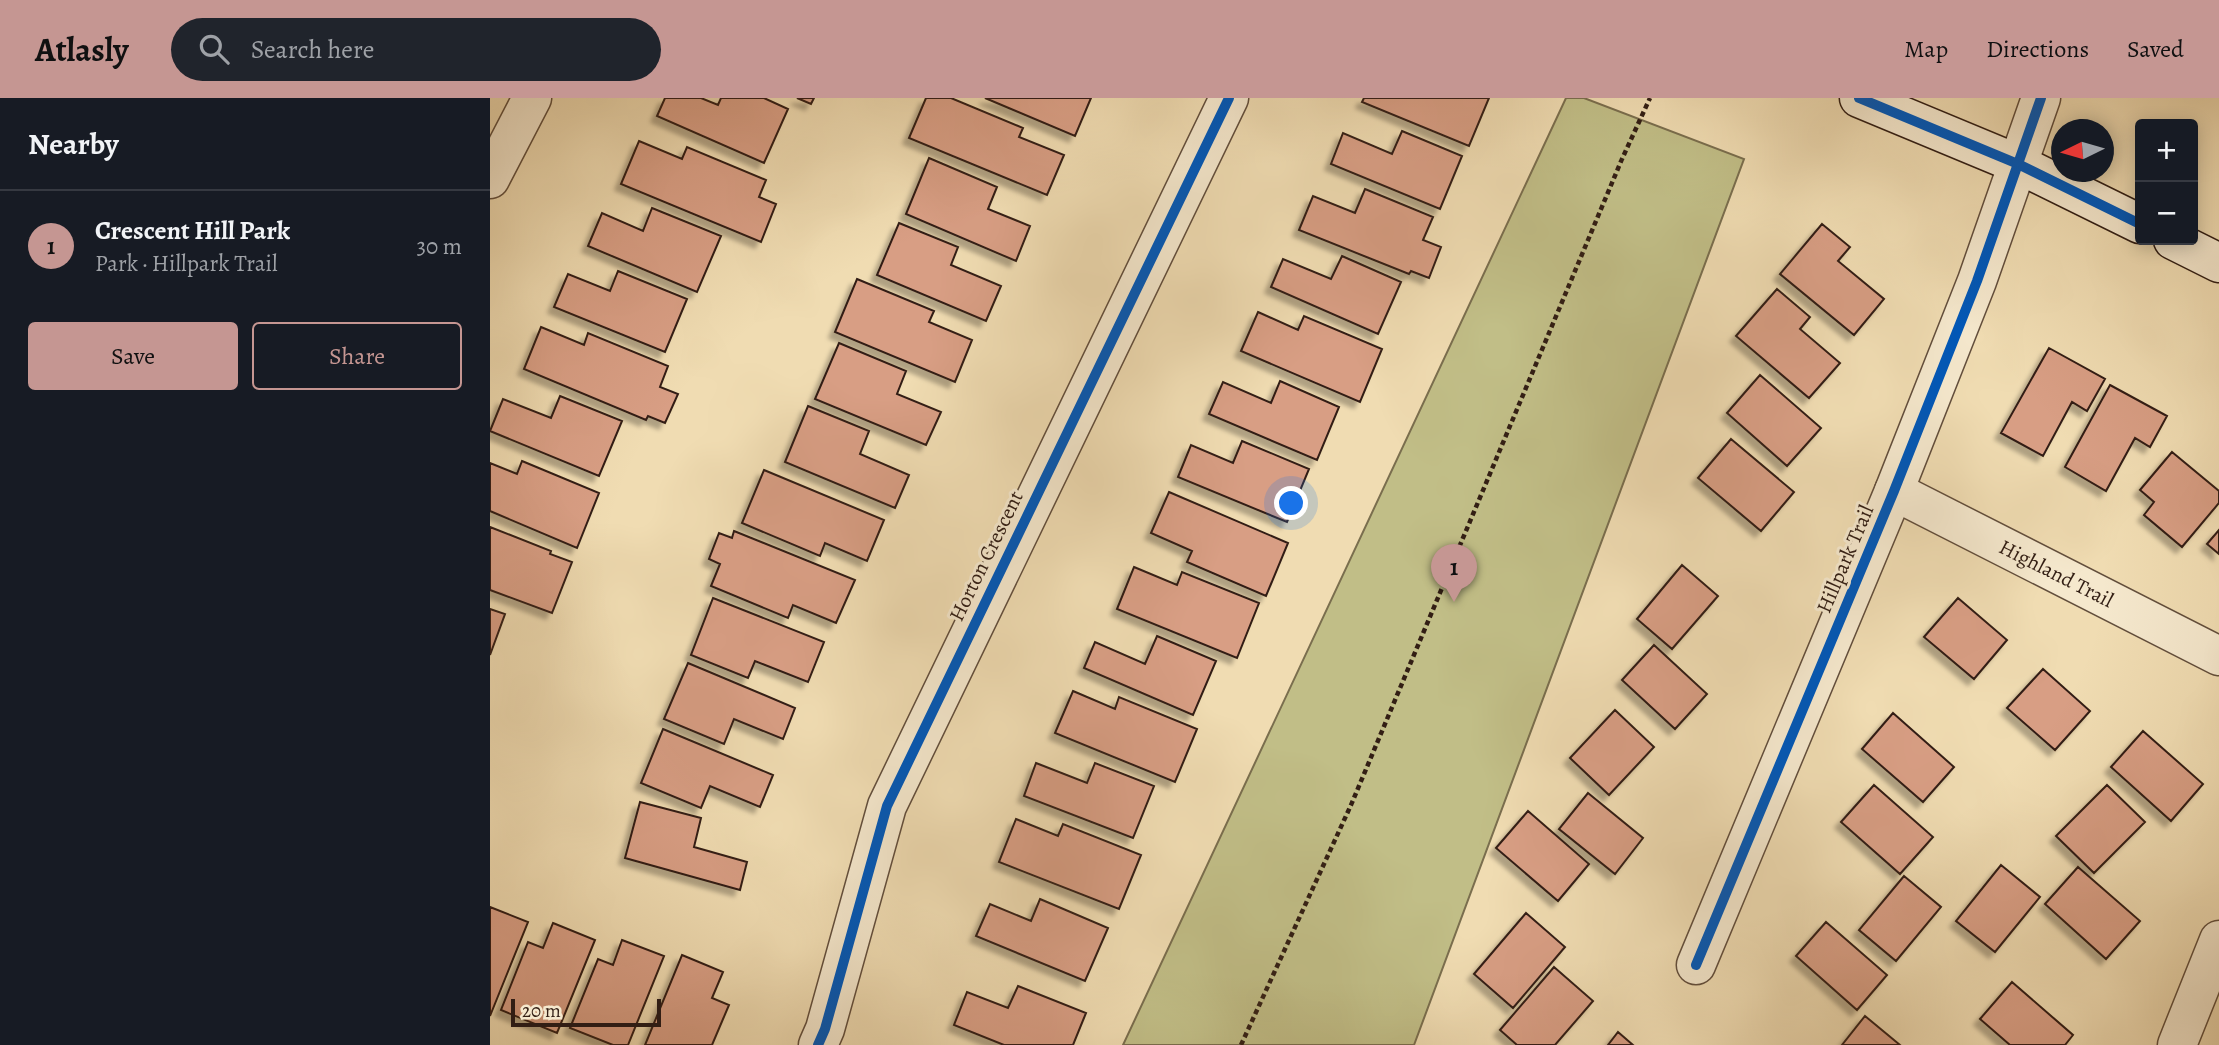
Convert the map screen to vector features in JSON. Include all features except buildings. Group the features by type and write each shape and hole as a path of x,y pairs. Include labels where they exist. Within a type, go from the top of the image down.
{"street":[{"path":"490,179 532,98"},
{"name":"Horton Crescent","path":"818,1045 825,1029 887,806 1229,98"},
{"path":"1859,98 2018,164 2135,222"},
{"name":"Hillpark Trail","path":"1696,965 1894,491 1977,281 2041,98"},
{"path":"2183,245 2219,262"},
{"name":"Highland Trail","path":"1894,491 2219,656"},
{"path":"2177,1045 2219,940"}],"path":[{"path":"1241,1045 1351,805 1650,98"}],"shaded area":[{"path":"1566,98 1584,98 1744,159 1414,1045 1123,1045"}],"cycle path":[{"path":"818,1045 825,1029 887,806 1229,98"},
{"path":"1859,98 2018,164 2135,222"},
{"path":"1696,965 1894,491 1977,281 2041,98"}],"place":[{"name":"Crescent Hill Park","path":"1454,602"}]}
